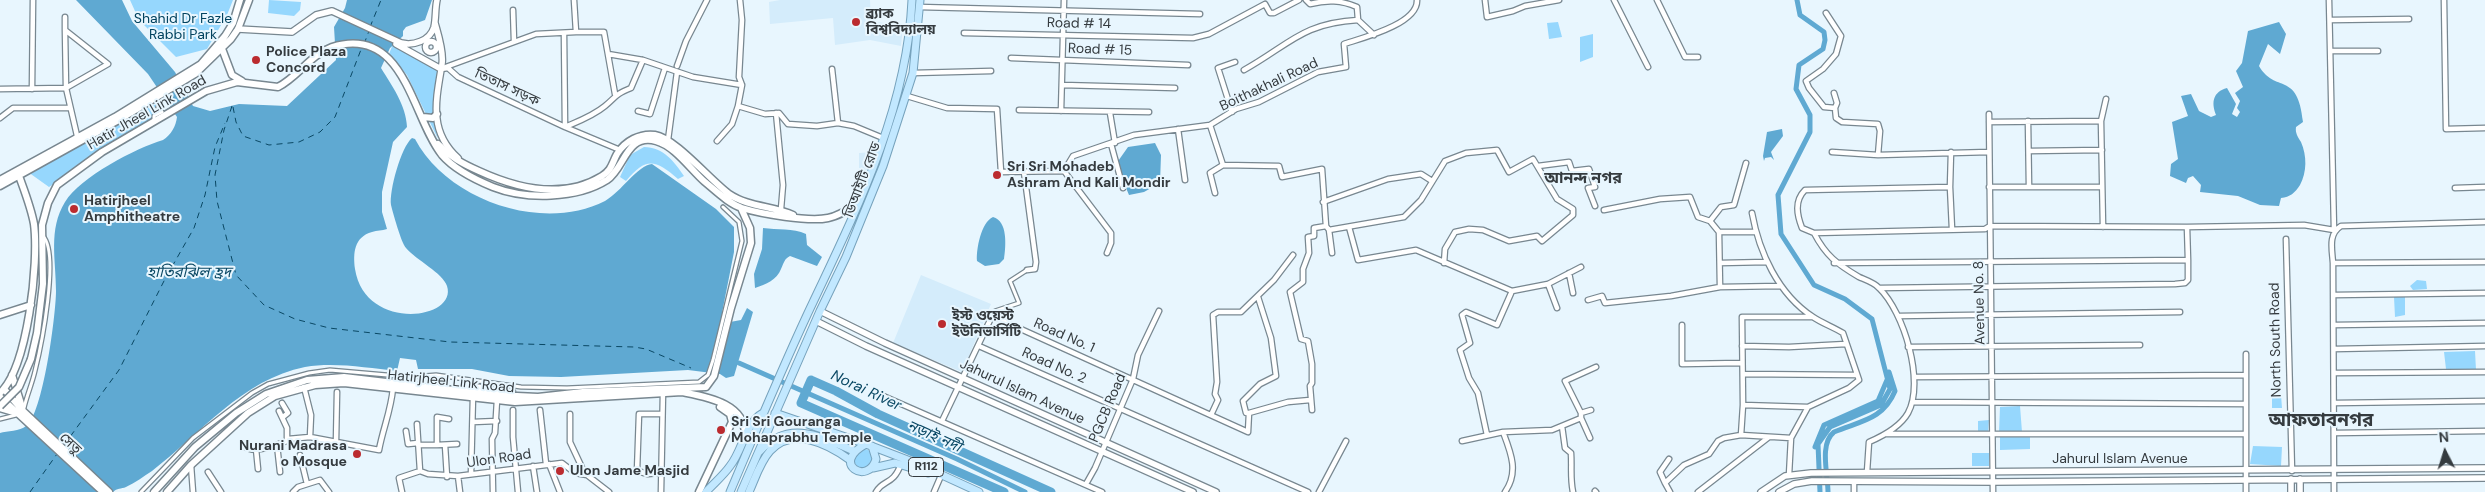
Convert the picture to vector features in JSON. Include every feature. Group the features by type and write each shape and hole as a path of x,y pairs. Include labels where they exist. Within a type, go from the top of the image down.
{"main road":[{"path":"240,0 221,46 232,75 243,82"},
{"path":"0,186 18,173 204,68 221,46 238,29 249,0"},
{"name":"ডিআইটি রোড","path":"763,413 858,203 884,138 903,70 910,33 912,0"},
{"name":"ডিআইটি রোড","path":"741,492 753,461 846,257 873,192 907,96 913,73 919,3"},
{"name":"Hatir Jheel Link Road","path":"38,236 44,203 57,185 102,152 196,96 216,87 243,82 278,88 318,54 332,48 360,46 373,49 388,58 402,75 423,117"},
{"path":"437,114 433,118 423,117 432,138 444,157 472,177 495,188 525,194 558,195 598,184 616,172 622,158 630,148 641,141 650,140 666,146 712,188 741,208 811,220 829,218 858,203"},
{"path":"471,168 524,188 559,190 586,183 604,175 612,166 620,150 638,136 655,135 668,140 732,196 750,203 781,209 799,218"},
{"path":"432,138 451,156 492,182 525,194"},
{"path":"0,180 18,173"},
{"path":"18,173 38,236 44,263 43,289 37,333 31,359 19,387 0,407 22,413"},
{"path":"421,385 439,383 497,395 568,395 706,387 714,376 731,308 752,239 749,223 741,208"},
{"path":"38,236 31,305 12,375 2,391 22,413 109,492"},
{"path":"0,315 31,305"},
{"path":"12,375 22,413"},
{"path":"154,492 195,447 236,413 282,387 307,380 344,377 421,385 454,391"},
{"name":"Hatirjheel Link Road","path":"167,492 191,465 248,413 275,396 304,387 344,382 393,388 497,395 532,402 682,392 716,401 738,413 745,425 745,439"},
{"path":"687,389 728,412 732,419 699,492"},
{"path":"0,397 22,413"},
{"name":"সেতু","path":"22,413 103,492"},
{"path":"706,492 731,466 751,424 763,413"},
{"path":"730,492 763,413"},
{"name":"R112","path":"775,413 869,445 918,464 979,492"},
{"path":"753,461 768,443 790,433 811,434 854,451 869,445 876,460 873,468"},
{"path":"749,492 765,457 776,445 795,438 814,441 827,446 850,460 855,469 861,472 889,464 901,464"},
{"path":"850,460 854,451"},
{"name":"R112","path":"901,464 940,478 968,492"}],"street":[{"path":"32,89 33,0"},
{"path":"421,58 427,51 426,41 433,29 437,0"},
{"path":"574,0 576,32"},
{"path":"677,66 686,41 707,0"},
{"path":"717,141 732,124 742,85 739,77 742,20 740,0"},
{"path":"1061,111 1064,0"},
{"name":"Road # 14","path":"964,33 1193,38 1209,34 1265,4 1271,14 1299,0"},
{"path":"1306,0 1310,4 1334,0 1357,7 1358,20 1374,35"},
{"name":"Boithakhali Road","path":"1210,125 1232,112 1277,93 1318,72 1346,67 1344,44 1374,35 1403,20 1416,8 1417,0"},
{"path":"1485,0 1487,16 1513,11 1524,6 1559,0"},
{"path":"1614,0 1648,67"},
{"path":"1657,0 1685,57 1698,57"},
{"path":"2329,0 2334,230 2332,236 2335,403 2334,492"},
{"path":"2444,0 2446,129 2485,128"},
{"path":"919,3 1200,14"},
{"path":"513,10 514,42"},
{"path":"238,29 292,32 308,19 323,13 337,14 402,45 441,69 536,34 604,32 615,94"},
{"path":"1826,13 1841,36 1836,54 1823,69 1806,80 1809,88 1824,108 1835,108"},
{"path":"65,17 66,88 78,139"},
{"path":"434,19 443,63 437,114 438,131 442,141 471,168"},
{"path":"2330,20 2408,19"},
{"path":"1244,70 1310,29 1337,21 1358,20"},
{"path":"0,89 66,88 108,64 65,30"},
{"path":"564,33 565,127 592,115 606,105 615,94 631,88 642,60"},
{"path":"402,45 426,41 435,42 438,46"},
{"path":"427,51 435,51 438,46"},
{"path":"2330,51 2378,51"},
{"path":"608,54 642,60 693,77 742,85"},
{"name":"Road # 15","path":"1011,58 1188,65"},
{"path":"1232,112 1218,68 1236,62"},
{"name":"তিতাস সড়ক","path":"441,69 448,68 458,77 565,127 620,150"},
{"path":"638,111 650,114 665,68"},
{"path":"832,69 838,123"},
{"path":"668,140 677,72"},
{"path":"913,73 991,72"},
{"path":"1062,85 1175,88"},
{"path":"1834,93 1837,103 1835,108 1836,118 1842,122 1878,124 1880,131 1878,155"},
{"path":"907,96 948,108 996,109 1000,172 1064,171"},
{"path":"2103,228 2101,121 2106,99"},
{"path":"738,106 766,114 779,113 788,124 817,126 838,123 854,126 884,138"},
{"path":"154,121 154,116 162,112 158,107"},
{"path":"0,118 13,108 70,108"},
{"path":"1019,110 1150,112"},
{"path":"1110,112 1113,143 1123,188"},
{"path":"776,113 783,185 781,209"},
{"name":"Avenue No. 8","path":"1989,114 1993,492"},
{"path":"2028,121 2029,187"},
{"path":"1989,122 2101,121"},
{"path":"1064,171 1073,156 1134,135 1210,125 1223,165"},
{"path":"1178,129 1185,180"},
{"path":"1312,410 1310,400 1312,364 1308,341 1301,339 1290,292 1303,282 1303,269 1308,253 1308,237 1314,236 1314,228 1349,227 1404,217 1421,200 1445,161 1466,154 1497,150 1509,172 1533,160 1557,199 1573,209 1573,215 1542,241 1537,236 1509,241 1483,230 1469,229 1455,232 1445,249 1444,263"},
{"path":"2029,151 2102,150"},
{"path":"1832,152 1878,155 1989,152"},
{"path":"1951,152 1952,228"},
{"path":"1538,166 1569,162 1572,171 1589,169 1595,187 1588,188 1595,206"},
{"path":"1710,221 1721,207 1734,206 1746,163"},
{"path":"1215,193 1210,173 1223,165 1268,164 1270,167 1280,166 1282,176 1322,169 1323,202 1332,253"},
{"path":"1064,171 1111,233 1111,243 1108,252"},
{"path":"942,421 995,311 1019,303 1010,282 1027,270 1035,270 1036,262 1024,172"},
{"path":"1323,202 1388,178 1421,174 1432,181"},
{"path":"1868,472 1868,442 1886,434 1907,415 1913,402 1915,378 1908,347 1898,316 1879,288 1834,263 1814,233 1802,228 1797,214 1799,196 1805,190 1950,187"},
{"path":"1989,187 2102,187"},
{"path":"2455,188 2485,188"},
{"path":"1604,210 1660,199 1690,197 1698,217 1710,221 1719,232 1720,288"},
{"path":"141,492 193,438 252,393 268,384 308,373 330,370 410,377 436,375 521,387 567,388 699,382 708,375 713,360 742,241 739,222 723,207"},
{"path":"1743,405 1808,407 1856,385 1859,380 1843,333 1813,317 1793,301 1781,286 1767,262 1755,232 1752,213"},
{"path":"1800,232 1952,228 1985,229 1990,226 2103,228 2304,226 2334,230 2341,226 2485,222"},
{"path":"1349,227 1358,260 1416,250 1512,291 1548,284 1581,267"},
{"path":"1879,288 2184,283 2188,280 2187,227"},
{"path":"1719,232 1755,232"},
{"path":"0,419 22,413 38,360 49,294 50,272 48,245 38,236"},
{"name":"North South Road","path":"2286,239 2292,470"},
{"path":"1211,416 1218,400 1215,394 1218,382 1214,315 1218,312 1242,312 1286,267 1294,255"},
{"path":"1834,263 2188,260"},
{"path":"1720,263 1767,262"},
{"path":"2333,263 2485,262"},
{"path":"1568,273 1573,293"},
{"path":"1548,284 1557,308"},
{"path":"1588,300 1602,296 1605,302 1671,296 1720,288 1781,286"},
{"path":"1487,435 1478,393 1469,378 1460,350 1470,343 1462,315 1466,312 1497,325 1512,291"},
{"path":"2334,295 2485,292"},
{"path":"1258,297 1271,338 1276,376 1260,384 1243,401 1246,412 1249,413 1288,402 1310,400"},
{"name":"PGCB Road","path":"1086,484 1133,379 1138,355 1159,310"},
{"name":"Jahurul Islam Avenue","path":"820,311 885,343 1216,492"},
{"path":"1898,316 2180,312"},
{"name":"Road No. 1","path":"992,316 1248,432 1249,413"},
{"path":"1741,435 1744,374 1741,363 1741,320 1744,316 1813,317"},
{"path":"828,327 833,318"},
{"name":"Jahurul Islam Avenue","path":"816,321 881,353 1193,492"},
{"path":"2334,325 2485,323"},
{"path":"1682,325 1682,364 1741,363"},
{"path":"866,346 870,336"},
{"path":"881,353 885,343"},
{"path":"1742,346 1790,347 1846,344"},
{"path":"1908,347 2140,345"},
{"name":"Road No. 2","path":"979,346 1308,492"},
{"path":"2334,349 2485,346"},
{"path":"2246,354 2246,492"},
{"path":"929,374 933,364"},
{"path":"1590,438 1565,381 1596,367"},
{"path":"2334,373 2485,372"},
{"path":"1744,374 1856,374"},
{"path":"1915,378 2246,375"},
{"path":"304,387 311,415 310,437"},
{"path":"245,447 249,450 256,449 277,445 287,440 310,437 378,450 384,425 389,418 393,388"},
{"path":"336,442 337,392"},
{"path":"661,492 663,392"},
{"path":"874,392 1102,492"},
{"path":"471,474 473,394"},
{"path":"493,492 492,440 497,421 497,395"},
{"path":"2335,403 2485,401"},
{"path":"1913,402 2246,404"},
{"path":"282,403 288,413 283,417"},
{"path":"1789,475 1791,438 1808,407"},
{"path":"513,410 518,492"},
{"path":"540,410 548,464 560,492"},
{"path":"1462,440 1503,432 1552,430 1591,410"},
{"path":"279,411 283,417 287,440"},
{"path":"570,414 570,442 585,474"},
{"path":"662,414 639,414 637,472 660,474 672,472"},
{"path":"437,445 437,418 449,419"},
{"path":"473,422 497,421"},
{"path":"402,492 399,478 420,471 417,424"},
{"path":"1562,426 1565,448 1571,453 1572,467 1570,472 1573,492"},
{"path":"406,431 408,444 457,444"},
{"path":"2334,432 2485,431"},
{"path":"1503,432 1512,460 1513,472 1511,483 1505,492"},
{"path":"1886,434 2246,434"},
{"path":"1665,483 1684,465 1709,454 1718,441 1741,435 1791,438"},
{"path":"1698,492 1769,436"},
{"path":"1319,492 1346,441"},
{"path":"277,445 280,472"},
{"path":"445,445 447,477"},
{"path":"256,449 258,469"},
{"path":"300,455 307,484"},
{"path":"1669,459 1660,472 1670,492"},
{"name":"Ulon Road","path":"420,471 447,477 492,470 562,463 575,473 585,474 609,492"},
{"path":"876,492 879,486 892,481 901,464"},
{"path":"191,465 193,492"},
{"path":"533,466 538,492"},
{"name":"Jahurul Islam Avenue","path":"1761,492 1780,478 1789,475 1811,473 2485,468"},
{"path":"208,472 222,492"},
{"path":"458,476 460,492"},
{"path":"934,492 940,478"},
{"name":"Jahurul Islam Avenue","path":"1779,492 1790,485 1812,481 1993,482 2485,478"},
{"path":"2291,479 2291,492"},
{"path":"2300,479 2300,492"},
{"path":"292,492 307,484 321,480 328,492"},
{"path":"1854,482 1854,492"}],"shaded area":[{"name":"ব্র্যাক বিশ্ববিদ্যালয়","path":"780,0 870,0 871,21 903,26 901,46 870,40 835,45 833,18 770,24 769,2"},
{"path":"876,152 869,171 859,168 859,153"},
{"name":"ইস্ট ওয়েস্ট ইউনিভার্সিটি","path":"921,275 991,304 962,372 893,343"}],"green space":[{"name":"Shahid Dr Fazle Rabbi Park","path":"130,0 233,0 227,15 207,49 176,57 139,20"},
{"path":"269,0 301,2 300,10 294,16 268,13"},
{"path":"1558,22 1562,37 1549,39 1547,23"},
{"path":"1593,34 1593,57 1580,62 1580,37"},
{"path":"393,44 440,70 434,105 434,122 438,139 407,75 389,54"},
{"path":"156,104 153,119 49,187 28,172"},
{"path":"644,147 657,149 662,152 672,160 684,176 678,179 663,167 651,163 639,168 626,181 620,177 630,155"},
{"path":"2417,280 2426,281 2427,289 2413,290 2410,286"},
{"path":"2405,296 2405,315 2395,317 2394,297"},
{"path":"2475,351 2476,370 2446,369 2444,352"},
{"path":"2272,395 2281,395 2282,408 2272,408"},
{"path":"2020,406 2022,432 1999,433 2000,407"},
{"path":"1989,420 1988,433 1978,433 1978,421"},
{"path":"2000,437 2030,437 2030,449 2000,450"},
{"path":"2253,446 2282,447 2281,466 2250,464"},
{"path":"864,449 871,452 874,459 871,466 864,469 857,466 854,459 857,452"},
{"path":"1972,453 1989,453 1989,466 1972,466"}],"water":[{"name":"হাতিরঝিল হ্রদ","path":"76,0 122,0 132,21 175,72 193,106 210,111 239,104 287,106 336,60 334,27 345,8 347,0 432,0 425,20 406,27 403,31 403,36 390,48 381,68 401,103 407,127 393,142 382,192 382,212 387,229 366,234 356,246 354,257 355,269 362,289 375,303 391,311 409,314 425,312 439,307 447,298 447,286 440,276 410,253 404,245 391,205 392,190 400,159 412,138 415,139 430,160 449,179 473,194 498,205 526,212 553,213 580,210 605,201 641,169 652,164 716,209 734,227 734,252 722,313 730,322 741,320 747,308 753,312 734,376 726,378 720,374 688,370 561,377 509,376 472,369 418,369 416,360 400,358 397,371 339,365 305,367 283,373 242,395 152,471 126,487 113,492 0,492 0,433 17,430 26,426 32,418 43,385 51,341 56,291 54,245 56,223 65,202 72,192 95,174 124,157 166,138 176,124 177,117 148,74"},
{"path":"2279,22 2286,34 2280,54 2268,44 2259,66 2265,74 2291,89 2296,95 2300,106 2303,122 2296,127 2296,131 2303,147 2305,164 2304,175 2298,188 2290,196 2281,198 2279,206 2260,205 2238,196 2200,192 2201,185 2193,176 2188,178 2186,183 2170,176 2171,164 2178,159 2172,122 2188,116 2181,96 2191,94 2199,111 2211,117 2216,115 2214,98 2219,92 2227,88 2236,104 2232,114 2237,117 2240,112 2237,108 2240,101 2235,93 2243,87 2236,71 2242,63 2248,31"},
{"path":"1782,129 1783,136 1771,152 1774,160 1771,157 1765,158 1764,161 1763,156 1767,132"},
{"path":"1155,143 1161,155 1160,183 1144,192 1129,195 1116,164 1128,147"},
{"path":"993,217 998,219 1004,229 1004,259 999,264 985,266 977,261 977,250 982,230 985,224"},
{"path":"763,228 790,230 806,234 807,245 822,257 817,266 790,256 785,260 774,279 755,288 754,274 762,249"}],"waterway":[{"path":"1797,0 1800,15 1824,32 1825,40 1823,49 1799,65 1796,89 1810,115 1810,132 1778,195 1781,234 1814,285 1845,299 1872,319 1890,389 1881,405 1830,427 1818,444 1820,492"},
{"name":"নড়াই নদী","path":"739,363 957,459 1025,492"},
{"path":"1828,492 1825,460 1829,437 1834,432 1870,418 1884,408 1895,391 1889,372"},
{"name":"Norai River","path":"1004,492 801,403 811,380 836,391 878,414 1051,492"},
{"path":"1815,447 1824,425 1878,401 1887,380"}],"ferry route":[{"path":"370,27 381,0"},
{"path":"364,44 369,31"},
{"path":"233,107 236,122 243,136 269,145 299,142 320,132 335,117 362,47"},
{"path":"232,106 224,130 215,175 217,201 236,275 264,305 295,319 329,328 450,342 634,347 646,349 691,368"},
{"path":"64,445 119,370 165,279 194,228 205,195 215,147 225,123"},
{"path":"30,492 57,454"}],"place":[{"name":"ব্র্যাক বিশ্ববিদ্যালয়","path":"856,22"},
{"name":"Police Plaza Concord","path":"256,60"},
{"name":"Sri Sri Mohadeb Ashram And Kali Mondir","path":"997,175"},
{"name":"Hatirjheel Amphitheatre","path":"74,209"},
{"name":"ইস্ট ওয়েস্ট ইউনিভার্সিটি","path":"942,324"},
{"name":"Sri Sri Gouranga Mohaprabhu Temple","path":"721,430"},
{"name":"Nurani Madrasa o Mosque","path":"357,454"},
{"name":"Ulon Jame Masjid","path":"560,471"}],"district":[{"name":"আনন্দ নগর","path":"1583,179"},
{"name":"আফতাবনগর","path":"2321,421"}]}
